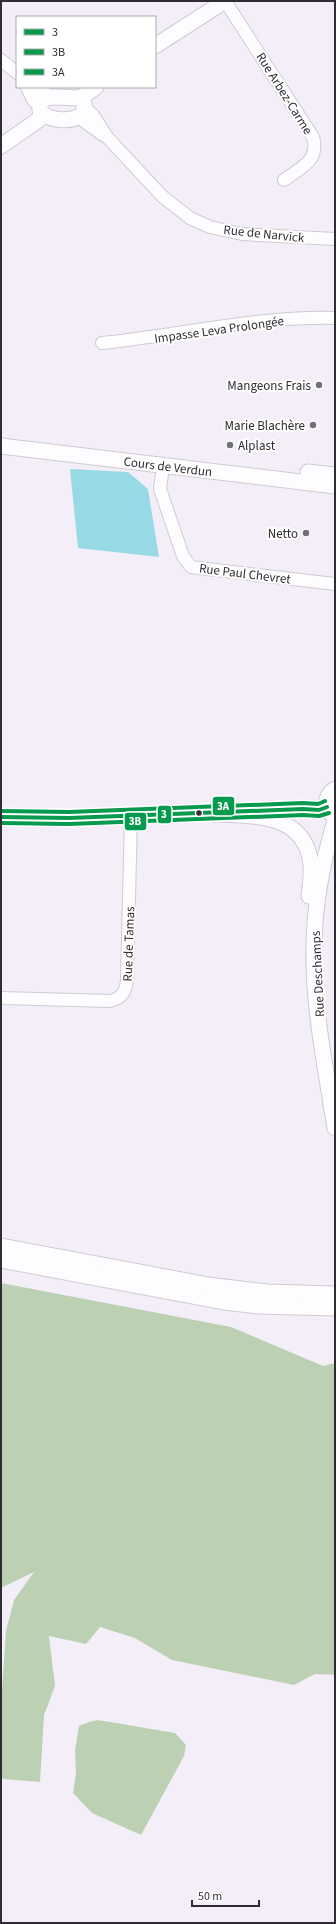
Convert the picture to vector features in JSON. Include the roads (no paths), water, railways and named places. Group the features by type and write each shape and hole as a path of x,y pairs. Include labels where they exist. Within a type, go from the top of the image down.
{"highway":[{"path":"1,1247 208,1286 267,1293 335,1295"},
{"path":"1,1259 224,1301 260,1305 335,1308"}],"main road":[{"path":"156,45 225,1"},
{"path":"44,106 60,119 81,108 95,88"},
{"path":"1,146 44,106 81,108"},
{"name":"Cours de Verdun","path":"1,436 335,475"},
{"name":"Cours de Verdun","path":"1,446 335,486"},
{"path":"331,812 327,798 335,789"},
{"path":"205,813 275,819 293,828 305,843 311,865 307,933 318,1017"},
{"name":"Rue Deschamps","path":"335,821 318,887 315,922 314,971 318,1017 335,1128"}],"street":[{"name":"Rue Arbez-Carme","path":"225,1 313,137 315,150 313,157 284,180"},
{"path":"1,60 16,71"},
{"path":"27,88 33,100 44,106"},
{"path":"36,88 44,106"},
{"name":"Rue de Narvick","path":"81,108 162,196 180,211 201,223 220,230 242,234 335,239"},
{"name":"Impasse Leva Prolongée","path":"102,343 244,323 311,317 335,318"},
{"name":"Rue Paul Chevret","path":"163,466 160,489 183,556 191,567 335,584"},
{"path":"1,817 69,818 319,810 331,812"},
{"name":"Rue de Tamas","path":"1,998 110,1001 122,995 128,980 131,816"}],"water":[{"path":"70,469 128,472 148,489 159,557 78,548"}],"place":[{"name":"Mangeons Frais","path":"319,385"},
{"name":"Marie Blachère","path":"313,425"},
{"name":"Alplast","path":"230,445"},
{"name":"Netto","path":"306,533"}]}
